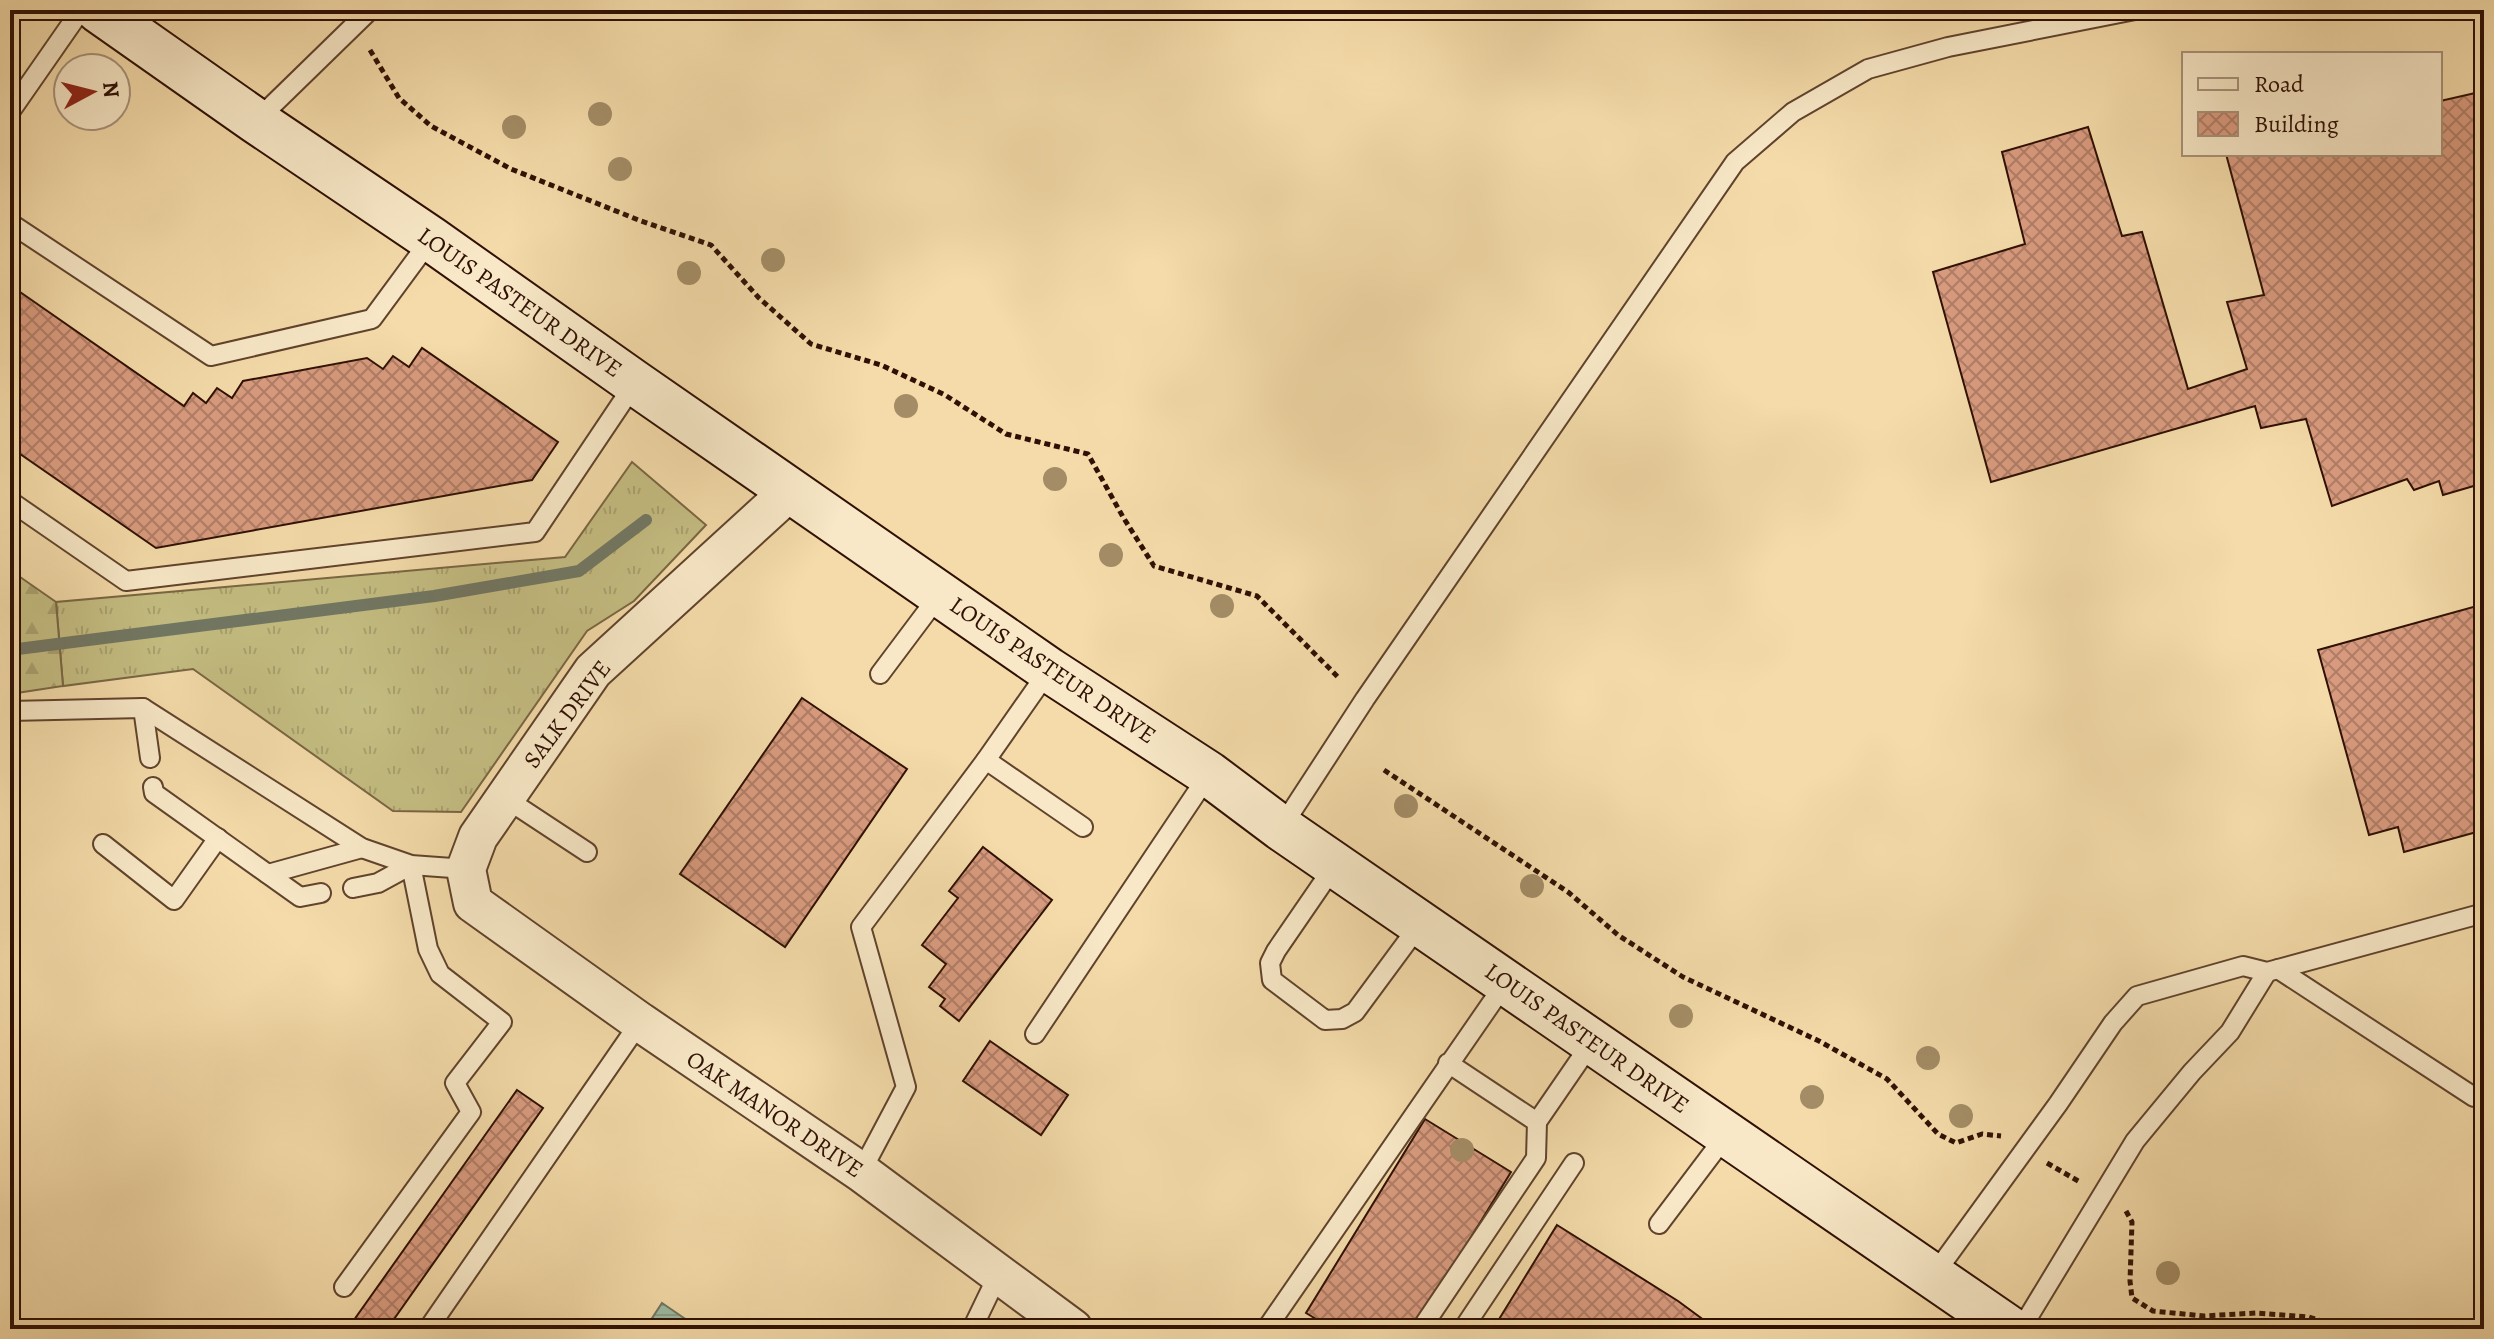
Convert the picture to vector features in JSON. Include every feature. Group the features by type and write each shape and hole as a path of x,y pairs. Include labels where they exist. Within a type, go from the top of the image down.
{"street":[{"name":"LOUIS PASTEUR DRIVE","path":"98,10 1049,670 1209,774 1281,828 1933,1276 1986,1322"},
{"name":"SALK DRIVE","path":"470,886 478,837 593,671 790,491"},
{"name":"OAK MANOR DRIVE","path":"470,886 640,1022 861,1172 998,1275 1052,1323"}],"lane":[{"path":"10,112 81,10"},
{"path":"256,121 370,10"},
{"path":"1281,828 1365,699 1735,162 1793,112 1868,69 1948,47 2135,10"},
{"path":"10,223 211,356 372,319 431,239"},
{"path":"10,501 126,581 535,532 635,383"},
{"path":"880,674 940,594"},
{"path":"861,1172 906,1087 861,927 1049,670"},
{"path":"143,708 150,758"},
{"path":"10,711 143,708 362,848 470,886"},
{"path":"986,760 1083,827"},
{"path":"1035,1034 1209,774"},
{"path":"153,787 154,793 300,897 321,893"},
{"path":"505,798 587,852"},
{"path":"103,844 174,900 218,838"},
{"path":"268,874 362,848"},
{"path":"353,888 378,883 411,865"},
{"path":"344,1287 471,1112 455,1083 502,1022 440,974 428,949 411,865"},
{"path":"1335,865 1270,963 1272,980 1325,1020 1342,1019 1355,1012 1420,924"},
{"path":"2021,1329 2135,1141 2230,1032 2273,971 2484,913"},
{"path":"1933,1276 2113,1023 2137,996 2243,966 2273,971 2474,1097"},
{"path":"1275,1329 1269,1325 1506,982"},
{"path":"428,1329 640,1022"},
{"path":"1421,1329 1536,1158 1537,1122 1592,1042"},
{"path":"1448,1063 1537,1122"},
{"path":"1659,1224 1727,1134"},
{"path":"1463,1329 1574,1163"},
{"path":"972,1329 998,1275"}],"path":[{"path":"370,49 399,98 431,126 511,169 641,221 711,245 759,298 811,344 881,365 945,395 1006,434 1088,454 1154,566 1257,596 1340,679"},
{"path":"1384,770 1568,892 1618,935 1683,977 1819,1041 1887,1079 1938,1134 1956,1143 1982,1134 2002,1136"},
{"path":"2046,1162 2081,1182"},
{"path":"2123,1207 2132,1222 2132,1298 2153,1311 2204,1316 2256,1313 2309,1317 2346,1329"}],"green space":[{"path":"632,462 706,525 634,601 587,631 461,812 393,811 193,669 63,686 56,602 565,557"},
{"path":"10,570 56,602 63,686 10,694"}],"shaded area":[{"path":"662,1303 700,1329 645,1329"}],"building":[{"path":"2484,91 2484,483 2443,495 2439,481 2414,490 2407,479 2332,506 2306,419 2261,428 2255,406 1991,482 1933,272 2025,244 2002,152 2088,127 2122,236 2142,232 2188,389 2247,369 2227,302 2264,295 2227,156 2442,156 2442,101"},
{"path":"10,285 184,406 193,393 206,403 217,388 232,398 243,381 367,358 383,369 393,356 409,367 422,348 558,442 532,480 156,548 10,447"},
{"path":"2484,604 2484,830 2404,852 2398,827 2369,835 2318,650"},
{"path":"802,698 907,769 785,947 680,874"},
{"path":"983,847 1052,900 959,1021 940,1006 945,999 929,987 946,964 922,945 958,898 949,891"},
{"path":"990,1041 1068,1095 1041,1135 963,1081"},
{"path":"517,1090 543,1108 387,1329 349,1327"},
{"path":"1425,1119 1511,1172 1415,1329 1333,1329 1306,1313"},
{"path":"1557,1225 1678,1301 1716,1329 1493,1329"}],"waterway":[{"path":"10,650 434,596 579,571 646,520"}]}
